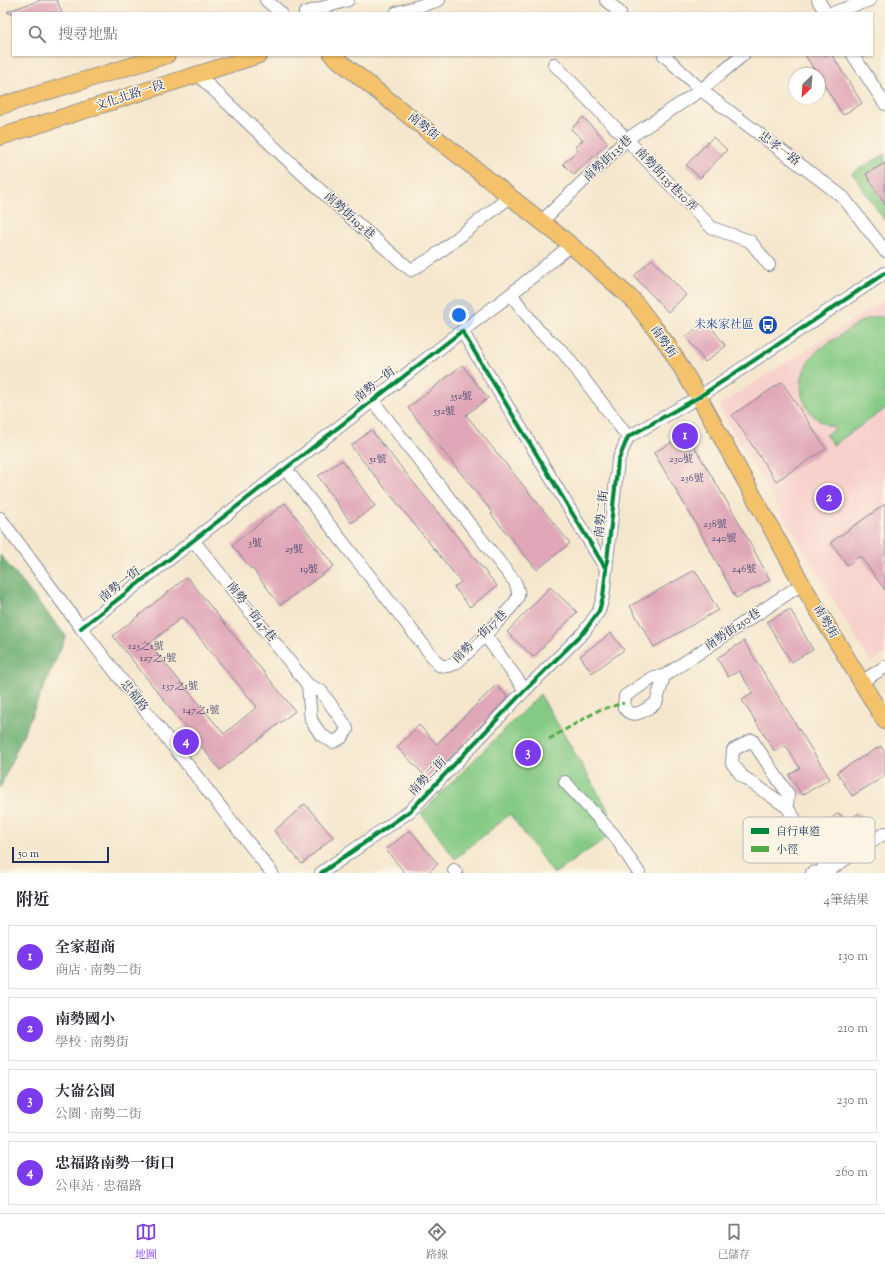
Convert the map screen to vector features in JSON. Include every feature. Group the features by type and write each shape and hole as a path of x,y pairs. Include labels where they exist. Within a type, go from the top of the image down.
{"main road":[{"path":"0,106 164,56"},
{"name":"文化北路一段","path":"0,137 256,56"},
{"name":"南勢街","path":"333,56 511,196 633,300 667,344 699,397 802,584 885,721"}],"street":[{"path":"266,0 279,12"},
{"path":"308,12 348,0"},
{"path":"399,12 439,0"},
{"path":"606,0 619,12"},
{"path":"818,0 825,12"},
{"path":"835,12 870,0"},
{"name":"忠孝一路","path":"665,56 701,90 843,197 885,251"},
{"name":"南勢街135巷","path":"541,222 627,139 701,90 742,56"},
{"path":"854,56 885,104"},
{"name":"南勢街135巷10弄","path":"554,64 712,228 750,241 769,265"},
{"name":"南勢街192巷","path":"197,74 289,162 411,270 432,258 511,196"},
{"name":"南勢一街","path":"81,628 462,330 511,294 570,245"},
{"path":"511,294 538,330 563,352 628,436 699,397 885,273"},
{"path":"462,330 606,569"},
{"name":"南勢一街17巷","path":"285,468 439,665 447,667 456,663 517,601 519,592 515,582 372,400"},
{"name":"南勢二街","path":"321,873 410,811 525,690 572,645 593,621 599,611 604,597 618,461 628,436"},
{"name":"忠福路","path":"0,518 81,628 272,873"},
{"name":"南勢一街47巷","path":"193,540 308,685"},
{"name":"南勢街250巷","path":"664,676 802,584"},
{"path":"485,635 525,690"},
{"path":"861,682 885,667"},
{"path":"787,807 788,794 752,740 733,750 732,763 742,776 787,807 793,817"},
{"path":"565,782 614,835 639,873"},
{"path":"875,840 885,833"},
{"path":"823,863 829,872"},
{"path":"812,873 829,872 842,863"}],"shaded area":[{"path":"885,300 885,653 871,663 718,406"}],"green space":[{"path":"885,154 885,221 852,173"},
{"path":"876,316 885,318 885,409 833,445 826,435 836,428 824,423 814,416 807,407 801,386 803,375 807,364 819,349 860,322"},
{"path":"0,555 66,636 0,788"},
{"path":"540,694 610,813 600,820 609,836 553,873 510,814 455,859 421,813"}],"building":[{"path":"41,0 57,0 62,12 8,13 8,11"},
{"path":"806,56 833,56 862,103 843,115 825,86 825,68 813,68"},
{"path":"583,117 608,143 574,175 563,164 578,150 575,147 583,140 571,129"},
{"path":"713,137 727,150 700,178 686,165"},
{"path":"885,163 885,205 866,174"},
{"path":"652,259 686,295 668,312 634,276"},
{"path":"706,321 726,346 705,362 686,337"},
{"path":"462,365 488,398 466,415 570,543 537,570 408,408"},
{"path":"782,382 826,449 776,481 732,415"},
{"path":"371,430 497,586 470,607 454,587 461,582 351,446"},
{"path":"686,433 736,517 770,580 736,598 695,522 654,453"},
{"path":"342,460 375,506 351,523 318,476"},
{"path":"285,503 334,566 280,605 252,568 251,569 232,545"},
{"path":"885,504 885,590 860,556 847,565 831,542"},
{"path":"695,570 718,610 654,647 630,606"},
{"path":"187,577 295,711 220,770 113,636","holes":["182,617 257,707 224,734 149,644"]},
{"path":"550,587 577,612 533,657 507,632"},
{"path":"790,609 813,650 791,662 767,622"},
{"path":"611,633 624,650 592,673 580,656"},
{"path":"744,641 830,779 802,795 789,775 800,768 786,746 775,752 742,700 753,693 739,671 728,677 717,658"},
{"path":"496,685 508,697 429,780 397,747 419,725 437,744"},
{"path":"881,746 885,753 885,776 852,796 837,772"},
{"path":"305,804 333,837 302,864 274,831"},
{"path":"839,813 842,817 833,817"},
{"path":"859,813 862,817 853,817"},
{"path":"410,830 438,864 427,873 405,873 386,850"}],"marked path":[{"path":"549,739 599,710 624,703"}],"cycle path":[{"path":"321,873 410,811 525,690 584,632 599,611 603,597 618,461 628,437 699,397 885,273"},
{"path":"81,628 462,331 606,569"}],"place":[{"name":"未來家社區","path":"768,325"},
{"name":"全家超商","path":"685,436"},
{"name":"南勢國小","path":"829,498"},
{"name":"忠福路南勢一街口","path":"186,742"},
{"name":"大崙公園","path":"528,753"}]}
